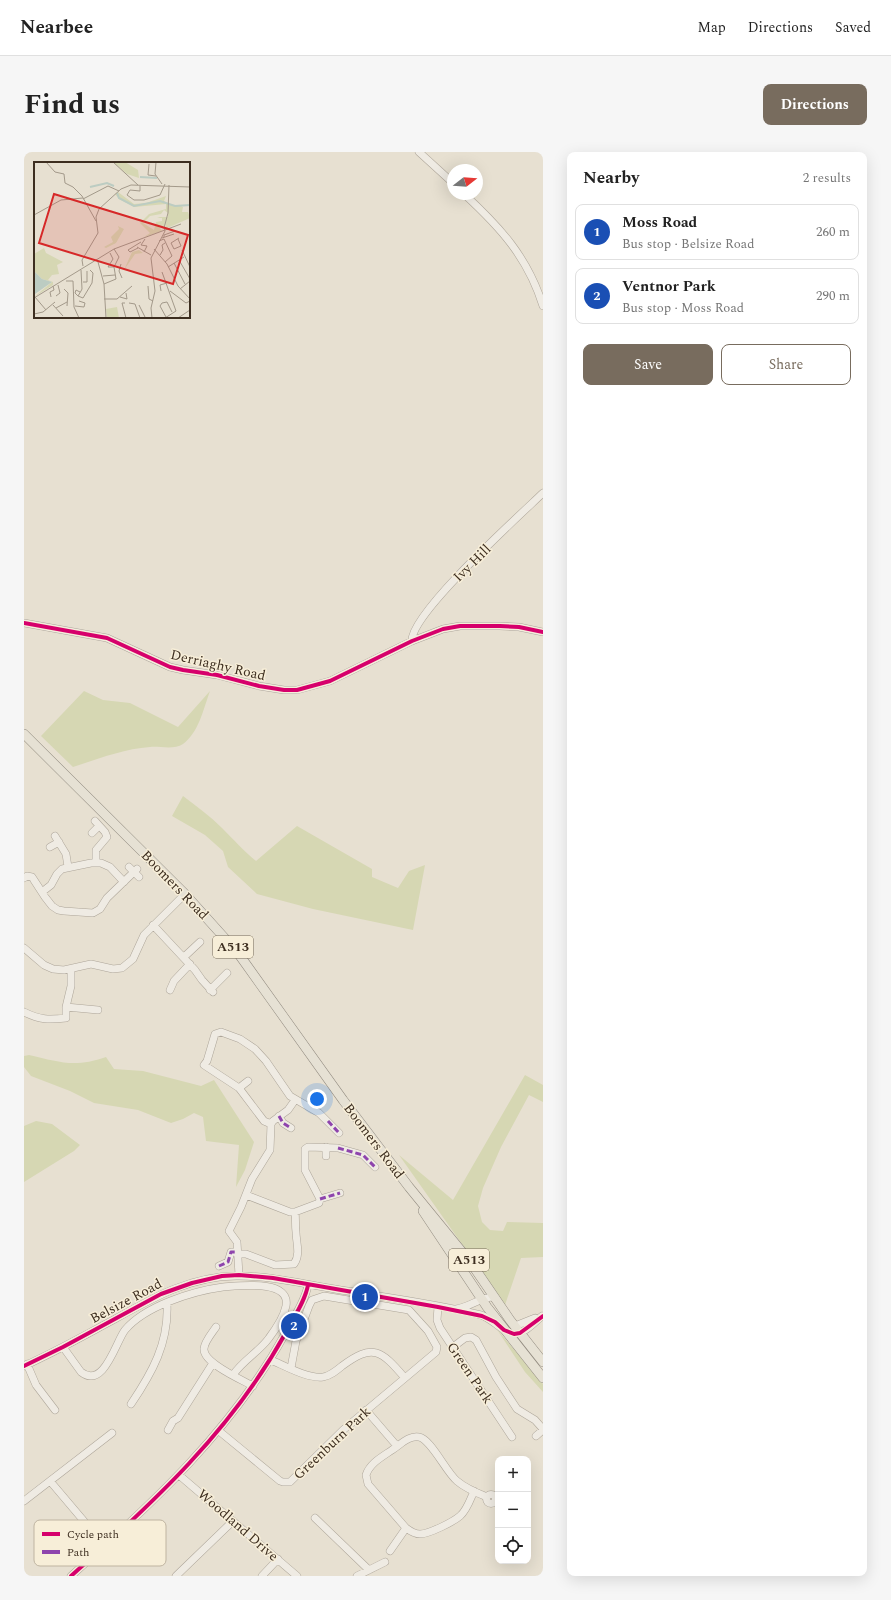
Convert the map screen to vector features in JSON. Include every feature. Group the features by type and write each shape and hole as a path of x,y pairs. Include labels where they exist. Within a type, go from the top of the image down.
{"main road":[{"name":"Boomers Road","path":"24,734 185,894 238,953 342,1100 409,1187 471,1263 487,1299"},
{"name":"Boomers Road","path":"409,1187 436,1232 487,1299"},
{"name":"A513","path":"487,1299 504,1330 543,1378"},
{"name":"A513","path":"487,1299 543,1362"},
{"name":"A513","path":"516,1331 543,1372"}],"street":[{"path":"419,152 447,178"},
{"path":"470,200 505,235 520,255 543,306"},
{"name":"Ivy Hill","path":"412,642 414,632 428,610 447,587 543,493"},
{"name":"Derriaghy Road","path":"24,624 107,638 170,666 183,670 224,676 258,686 284,690 297,690 330,681 443,629 460,626 500,626 519,627 543,632"},
{"path":"92,833 97,824 105,832 107,837 96,850 96,863"},
{"path":"50,847 57,839 68,857 68,867"},
{"path":"42,892 51,885 57,874 62,869 96,863 101,863 110,867 124,882"},
{"path":"24,878 27,876 32,877 52,906 58,910 64,912 93,913 100,909 107,898 135,871"},
{"path":"24,948 48,968 59,970 71,969 91,964 113,969 126,966 133,959 141,938 185,894"},
{"path":"153,925 184,957 212,991 222,976"},
{"path":"184,957 200,942"},
{"path":"170,990 174,981 190,964"},
{"path":"24,1012 36,1018 47,1020 66,1018 66,1007 71,986 71,969"},
{"path":"66,1007 98,1010"},
{"path":"270,1124 264,1121 239,1088 204,1065 207,1061 215,1034 221,1032 240,1039 255,1049 266,1061 290,1096 295,1100 312,1107 339,1133"},
{"path":"239,1088 248,1081"},
{"path":"239,1276 237,1242 229,1231 252,1179 270,1150 270,1124 288,1110 295,1100"},
{"path":"279,1116 283,1124 291,1128"},
{"path":"320,1199 305,1170 306,1149 308,1147 338,1148 363,1155 375,1168"},
{"path":"326,1147 326,1156"},
{"path":"246,1195 290,1212 295,1212 319,1203 320,1199 340,1193"},
{"path":"220,1266 228,1262 231,1252 246,1254 275,1265 294,1264 297,1260 298,1240 295,1234 295,1212"},
{"name":"Belsize Road","path":"25,1365 63,1347 143,1303 177,1287 209,1279 239,1276 273,1278 450,1309 487,1318 504,1330 516,1331"},
{"path":"63,1347 81,1372 85,1375 95,1375 102,1369 117,1347 124,1330 148,1312 167,1303 216,1288 241,1285 275,1288 281,1291 285,1295 285,1311 269,1338 242,1363 234,1375"},
{"path":"132,1520 180,1475 219,1431 253,1386 270,1360 301,1303 308,1285"},
{"name":"Greenburn Park","path":"219,1431 280,1480 287,1482 294,1479 342,1430 436,1352 436,1344 416,1315 409,1310 324,1296 312,1300 309,1306 296,1340 291,1368"},
{"path":"471,1314 478,1312 487,1299"},
{"name":"Belsize Road","path":"450,1309 468,1306 487,1299"},
{"path":"131,1404 147,1380 159,1356 168,1316 167,1303"},
{"name":"Green Park","path":"438,1307 438,1325 512,1437"},
{"path":"516,1331 543,1316"},
{"path":"216,1327 204,1348 204,1354 213,1363 253,1386"},
{"path":"453,1347 465,1338 471,1337 476,1340 496,1377 517,1409 535,1420 543,1430 536,1436"},
{"path":"270,1360 308,1376 322,1377 333,1373 360,1354 372,1352 382,1355 388,1359 405,1378"},
{"path":"168,1430 173,1421 178,1418 213,1363"},
{"path":"25,1365 36,1385 55,1410"},
{"path":"366,1410 397,1446"},
{"path":"24,1501 112,1434"},
{"path":"474,1492 468,1507 461,1516 452,1522 425,1533 418,1534 411,1532 406,1528 368,1484 366,1475 370,1465 397,1446 413,1437 424,1438 449,1473 458,1482 474,1492 487,1497"},
{"name":"Woodland Drive","path":"180,1475 297,1576"},
{"path":"50,1481 83,1520"},
{"path":"315,1518 369,1570"},
{"path":"176,1576 233,1521"},
{"path":"390,1551 406,1528"},
{"path":"262,1576 278,1559"},
{"path":"357,1576 385,1562"},
{"path":"71,1576 82,1566"}],"green space":[{"path":"84,691 103,700 130,703 178,727 210,691 197,727 183,744 175,747 150,747 130,750 73,767 41,736"},
{"path":"183,796 213,819 256,861 297,826 372,869 372,877 398,888 409,871 425,865 413,930 313,909 257,894 228,867 223,851 205,835 172,816"},
{"path":"29,1055 67,1063 85,1062 106,1057 114,1069 143,1071 201,1086 214,1080 254,1142 245,1170 236,1187 239,1145 206,1141 203,1117 194,1113 171,1123 138,1110 94,1103 70,1091 31,1076 24,1067 24,1056"},
{"path":"525,1075 543,1085 543,1102 529,1095 501,1147 483,1188 478,1206 482,1222 490,1230 503,1231 507,1222 543,1223 543,1257 521,1258 505,1305 399,1155 453,1200"},
{"path":"36,1121 52,1124 80,1145 74,1151 24,1182 24,1126"},
{"path":"496,1328 543,1384 543,1392 525,1372"}],"marked path":[{"path":"279,1116 283,1123 291,1128"},
{"path":"328,1121 339,1133"},
{"path":"338,1148 363,1155 375,1167"},
{"path":"320,1199 340,1193"},
{"path":"219,1266 228,1262 231,1252 237,1252"}],"cycle path":[{"path":"24,623 107,638 170,667 217,675 259,686 284,690 297,690 330,681 412,641 443,629 460,626 500,626 519,627 543,632"},
{"path":"24,1366 63,1347 161,1294 192,1283 222,1276 239,1275 273,1278 438,1307 482,1316 495,1322 504,1330 514,1334 520,1333 543,1316"},
{"path":"132,1520 188,1464 241,1402 264,1369 285,1334 304,1298 308,1285"},
{"path":"71,1576 82,1566"}],"place":[{"name":"Moss Road","path":"365,1297"},
{"name":"Ventnor Park","path":"294,1326"}]}
